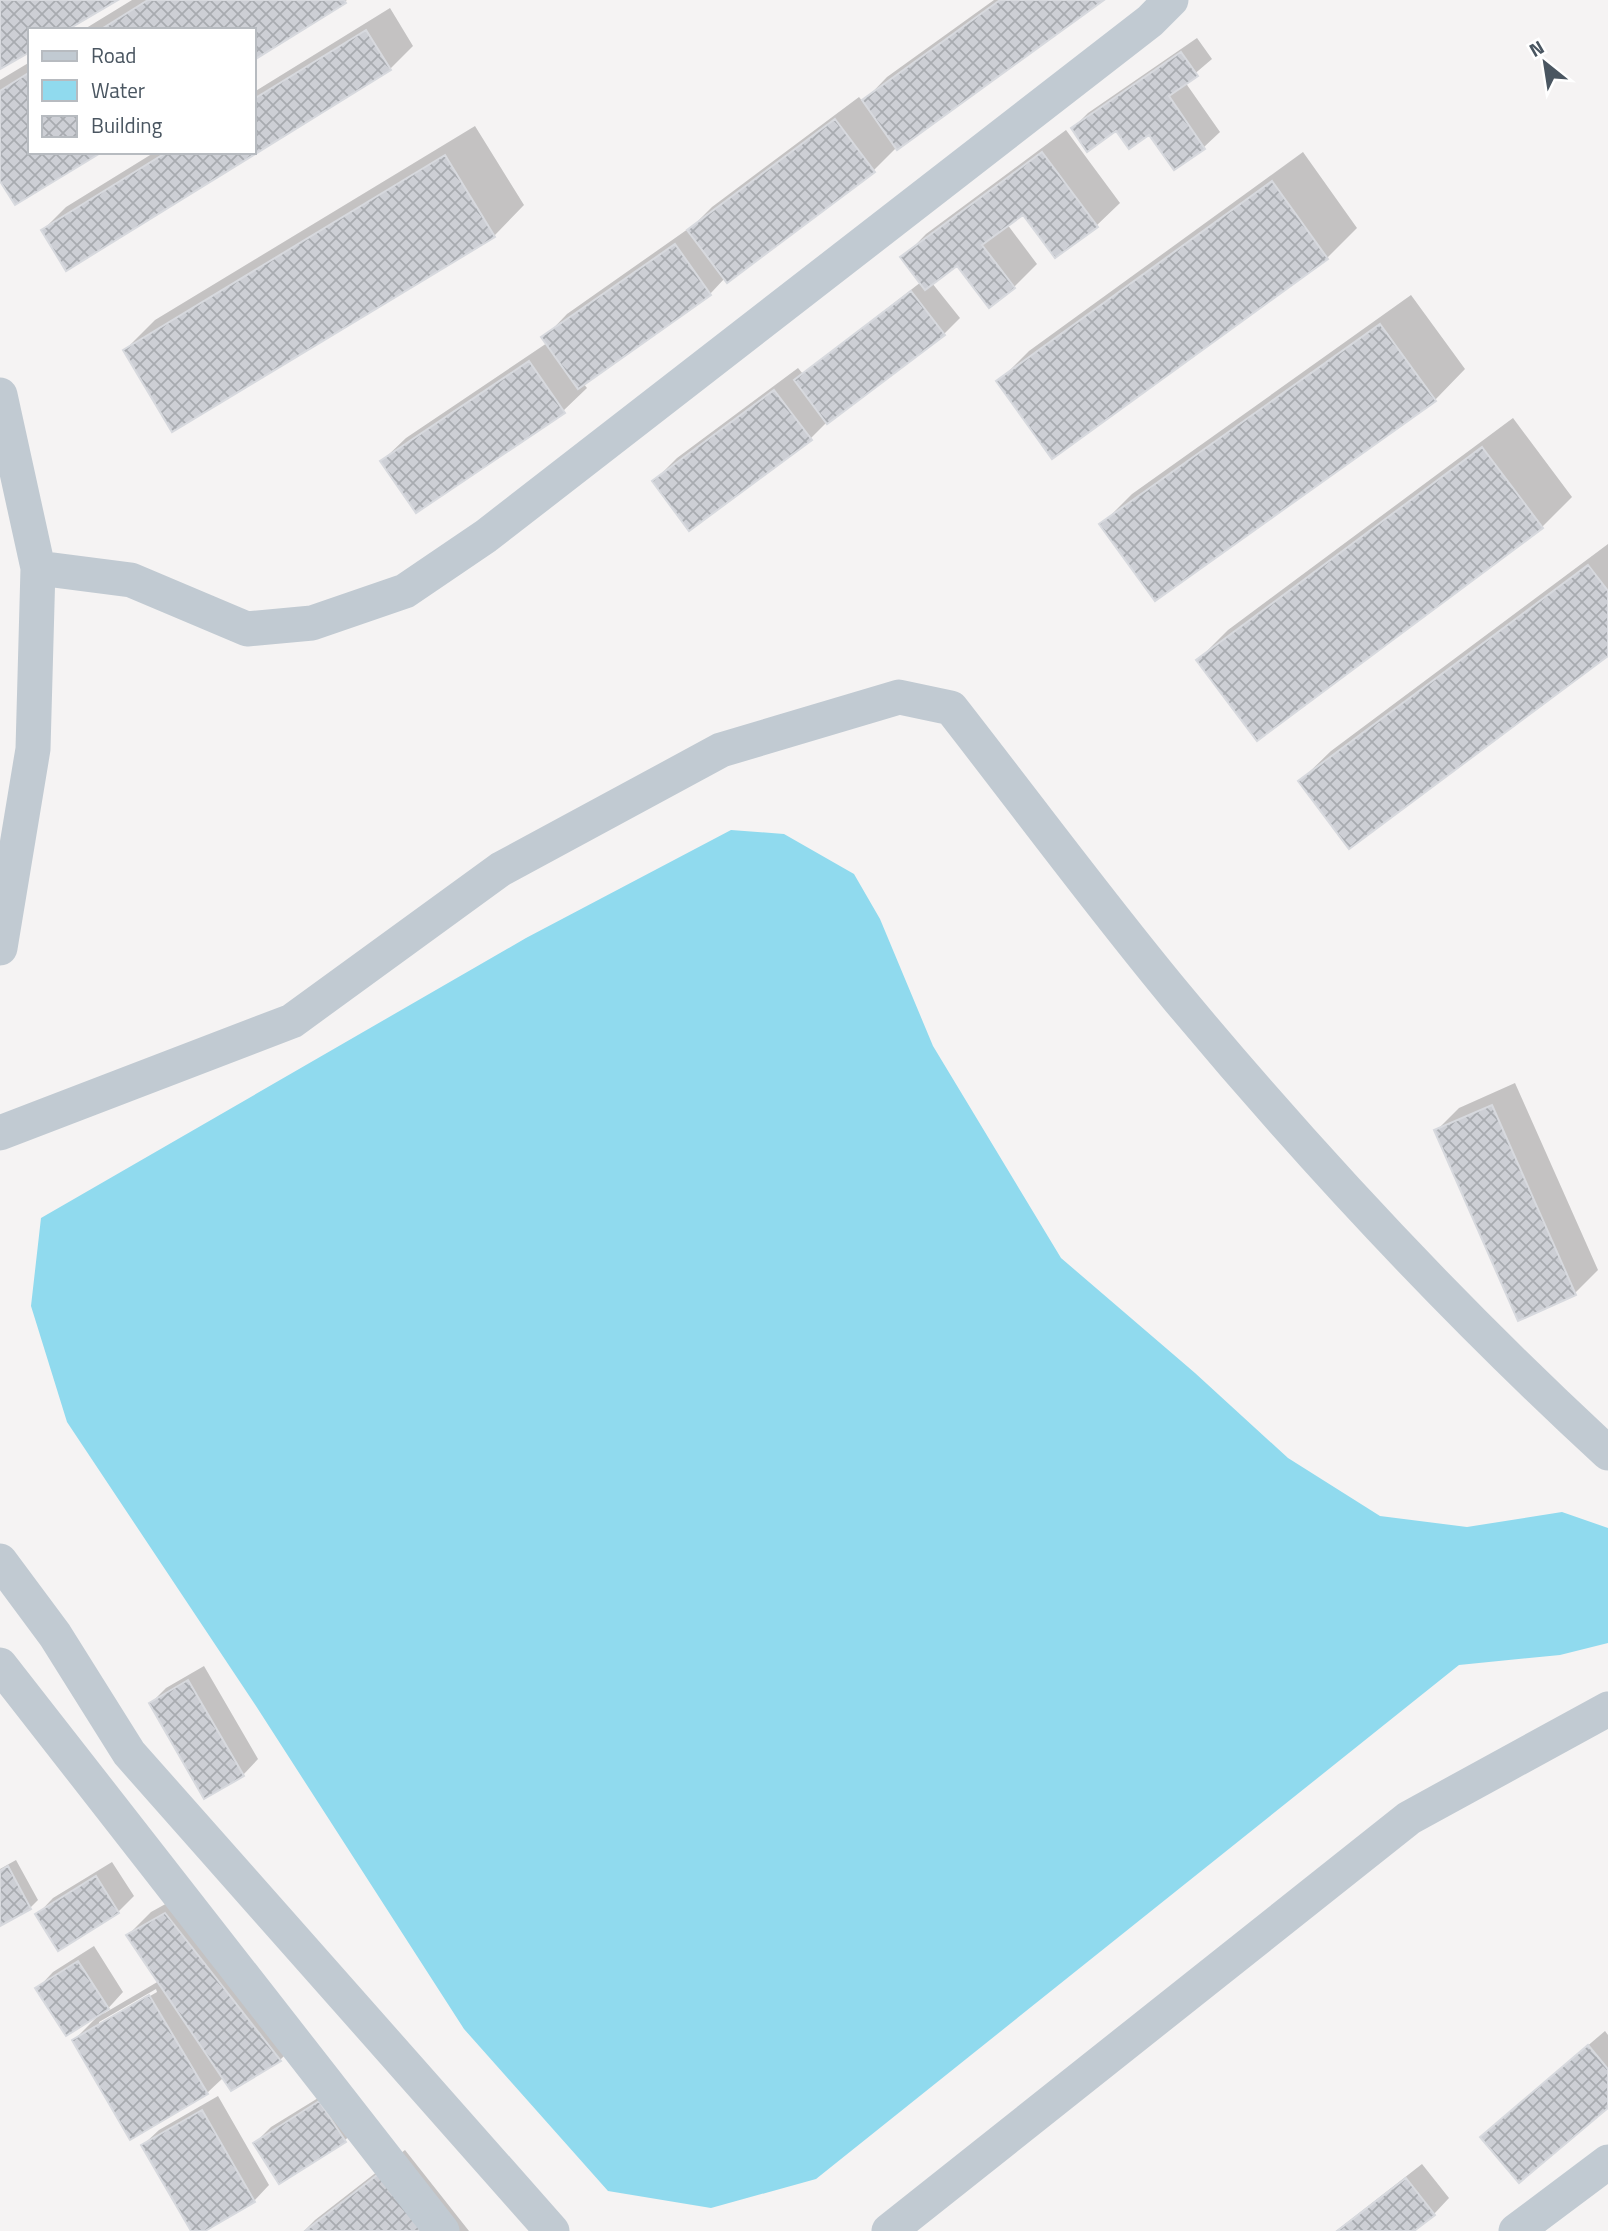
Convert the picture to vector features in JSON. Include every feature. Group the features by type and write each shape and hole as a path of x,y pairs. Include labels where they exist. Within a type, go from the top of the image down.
{"street":[{"path":"38,568 131,580 247,629 312,623 405,590 486,536 1139,29 1171,0"},
{"path":"0,395 38,568 33,749 0,948"},
{"path":"0,1133 292,1021 501,869 722,750 899,697 951,708 1175,994 1304,1146 1529,1381 1608,1453"},
{"path":"0,1561 55,1635 129,1753 552,2231"},
{"path":"0,1665 442,2231"},
{"path":"889,2231 1409,1818 1608,1710"},
{"path":"1516,2231 1608,2162"}],"water":[{"path":"731,830 784,834 854,874 880,919 933,1046 1061,1258 1195,1373 1288,1458 1380,1516 1467,1527 1562,1512 1608,1528 1608,1643 1560,1655 1459,1665 816,2179 711,2208 608,2191 464,2029 256,1706 67,1422 31,1306 41,1218 526,938"}],"building":[{"path":"0,0 118,0 70,28 28,28 28,53 0,69"},
{"path":"148,0 344,0 346,3 256,59 256,28 103,28"},
{"path":"1000,0 1104,0 897,150 862,100"},
{"path":"366,30 391,70 256,153 256,98"},
{"path":"1181,52 1198,76 1169,96 1205,149 1174,170 1149,135 1129,149 1116,131 1087,152 1071,128"},
{"path":"28,73 28,154 99,154 15,205 0,181 0,91"},
{"path":"835,119 875,172 727,283 687,230"},
{"path":"1042,152 1098,227 1055,258 1023,215 982,245 1015,288 989,308 957,266 925,290 900,257"},
{"path":"164,154 255,154 66,271 41,230"},
{"path":"445,155 495,237 172,432 123,350"},
{"path":"1272,181 1328,259 1052,459 996,381"},
{"path":"675,244 711,295 578,389 541,337"},
{"path":"911,291 945,335 827,424 794,380"},
{"path":"1380,324 1436,401 1155,601 1099,524"},
{"path":"529,361 565,413 416,513 380,461"},
{"path":"774,390 812,440 689,531 652,481"},
{"path":"1482,447 1543,528 1257,741 1196,660"},
{"path":"1588,565 1608,591 1608,656 1349,849 1298,781"},
{"path":"1492,1105 1576,1295 1518,1321 1434,1130"},
{"path":"188,1680 244,1776 204,1799 149,1703"},
{"path":"8,1866 31,1909 0,1926 0,1871"},
{"path":"96,1876 119,1913 58,1951 35,1914"},
{"path":"165,1913 281,2061 231,2091 126,1935"},
{"path":"78,1961 109,2009 66,2036 35,1988"},
{"path":"149,1995 208,2094 130,2140 72,2040"},
{"path":"1588,2045 1608,2069 1608,2108 1519,2183 1480,2137"},
{"path":"319,2101 346,2142 279,2184 253,2143"},
{"path":"202,2110 255,2202 205,2231 191,2231 141,2145"},
{"path":"381,2172 428,2231 305,2231"},
{"path":"1406,2178 1435,2215 1414,2231 1337,2231"}]}
